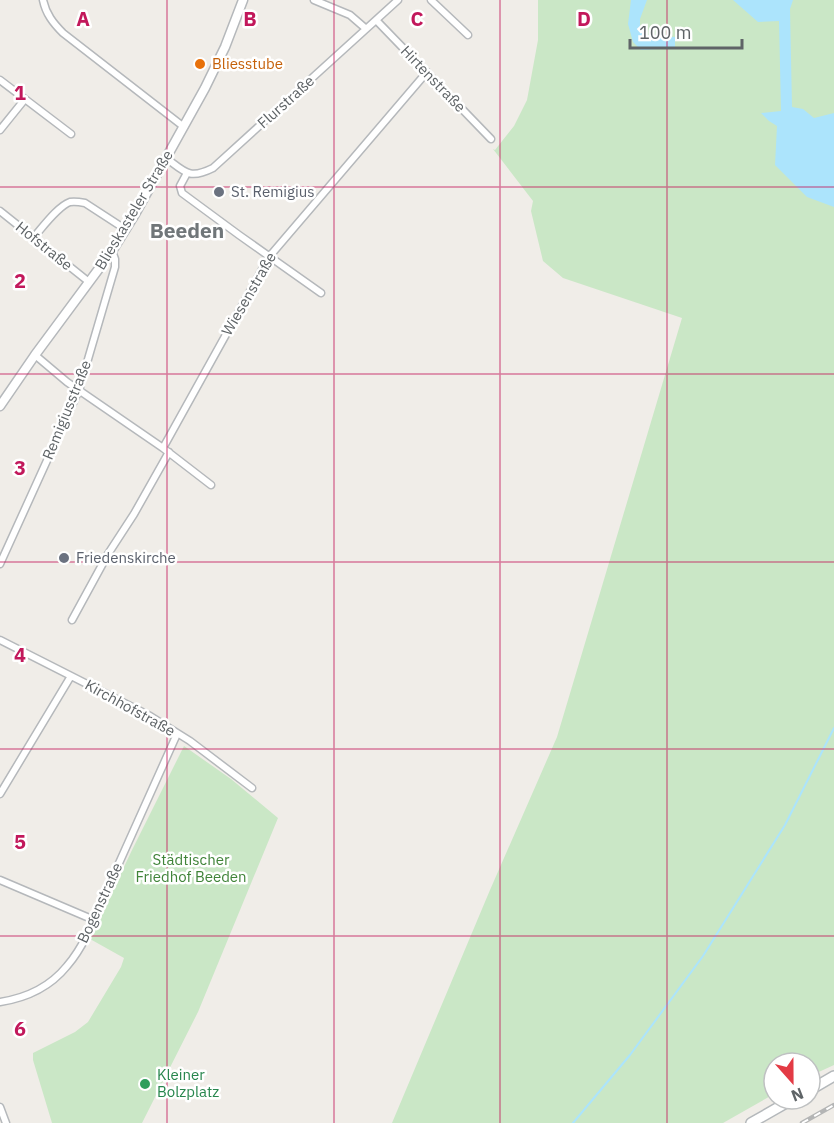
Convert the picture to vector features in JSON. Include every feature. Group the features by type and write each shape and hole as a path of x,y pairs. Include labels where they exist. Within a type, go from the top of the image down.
{"main road":[{"path":"751,1123 772,1111"}],"street":[{"path":"43,0 54,25 184,127"},
{"name":"Blieskasteler Straße","path":"0,406 112,251 184,127 225,47 243,0"},
{"path":"314,0 350,15 366,28"},
{"name":"Flurstraße","path":"187,174 197,174 213,168 398,0"},
{"path":"431,0 468,35"},
{"name":"Hirtenstraße","path":"376,20 491,139"},
{"name":"Wiesenstraße","path":"72,620 108,554 134,514 269,257 426,72"},
{"path":"0,80 71,135"},
{"path":"0,130 25,99"},
{"path":"166,158 187,174 180,186 182,193 321,293"},
{"path":"34,237 62,207 69,203 79,202 85,203 125,229"},
{"name":"Hofstraße","path":"0,211 89,282"},
{"name":"Remigiusstraße","path":"0,564 79,390 115,267 116,258 112,251"},
{"path":"35,355 79,390 166,450 211,485"},
{"name":"Kirchhofstraße","path":"0,640 142,712 190,741 252,788"},
{"path":"0,794 71,676"},
{"name":"Bogenstraße","path":"0,1002 12,1000 49,984 66,968 76,954 94,920 177,734"},
{"path":"0,880 94,920"},
{"path":"0,1107 6,1123"}],"green space":[{"path":"538,0 834,0 834,1065 822,1070 822,1051 762,1051 762,1101 723,1123 392,1123 557,737 682,318 563,278 543,261 531,211 533,201 493,149 495,150 514,126 527,100 538,40"},
{"name":"Städtischer Friedhof Beeden","path":"184,746 231,779 278,818 198,1012 142,1123 52,1123 33,1060 33,1053 75,1032 88,1022 121,967 124,958 90,939"}],"water":[{"path":"631,0 647,0 640,19 640,27 646,35 675,37 675,48 641,50 633,42 628,24"},
{"path":"733,0 793,0 790,9 792,107 803,109 814,118 834,113 834,207 807,197 775,165 777,126 761,113 781,111 779,21 758,22"}],"waterway":[{"path":"573,1123 630,1055 703,956 785,825 834,728"}],"railway":[{"path":"802,1123 834,1105"}],"place":[{"name":"Bliesstube","path":"200,64"},
{"name":"St. Remigius","path":"219,192"},
{"name":"Friedenskirche","path":"64,558"},
{"name":"Kleiner Bolzplatz","path":"145,1084"}],"district":[{"name":"Beeden","path":"187,231"}]}
